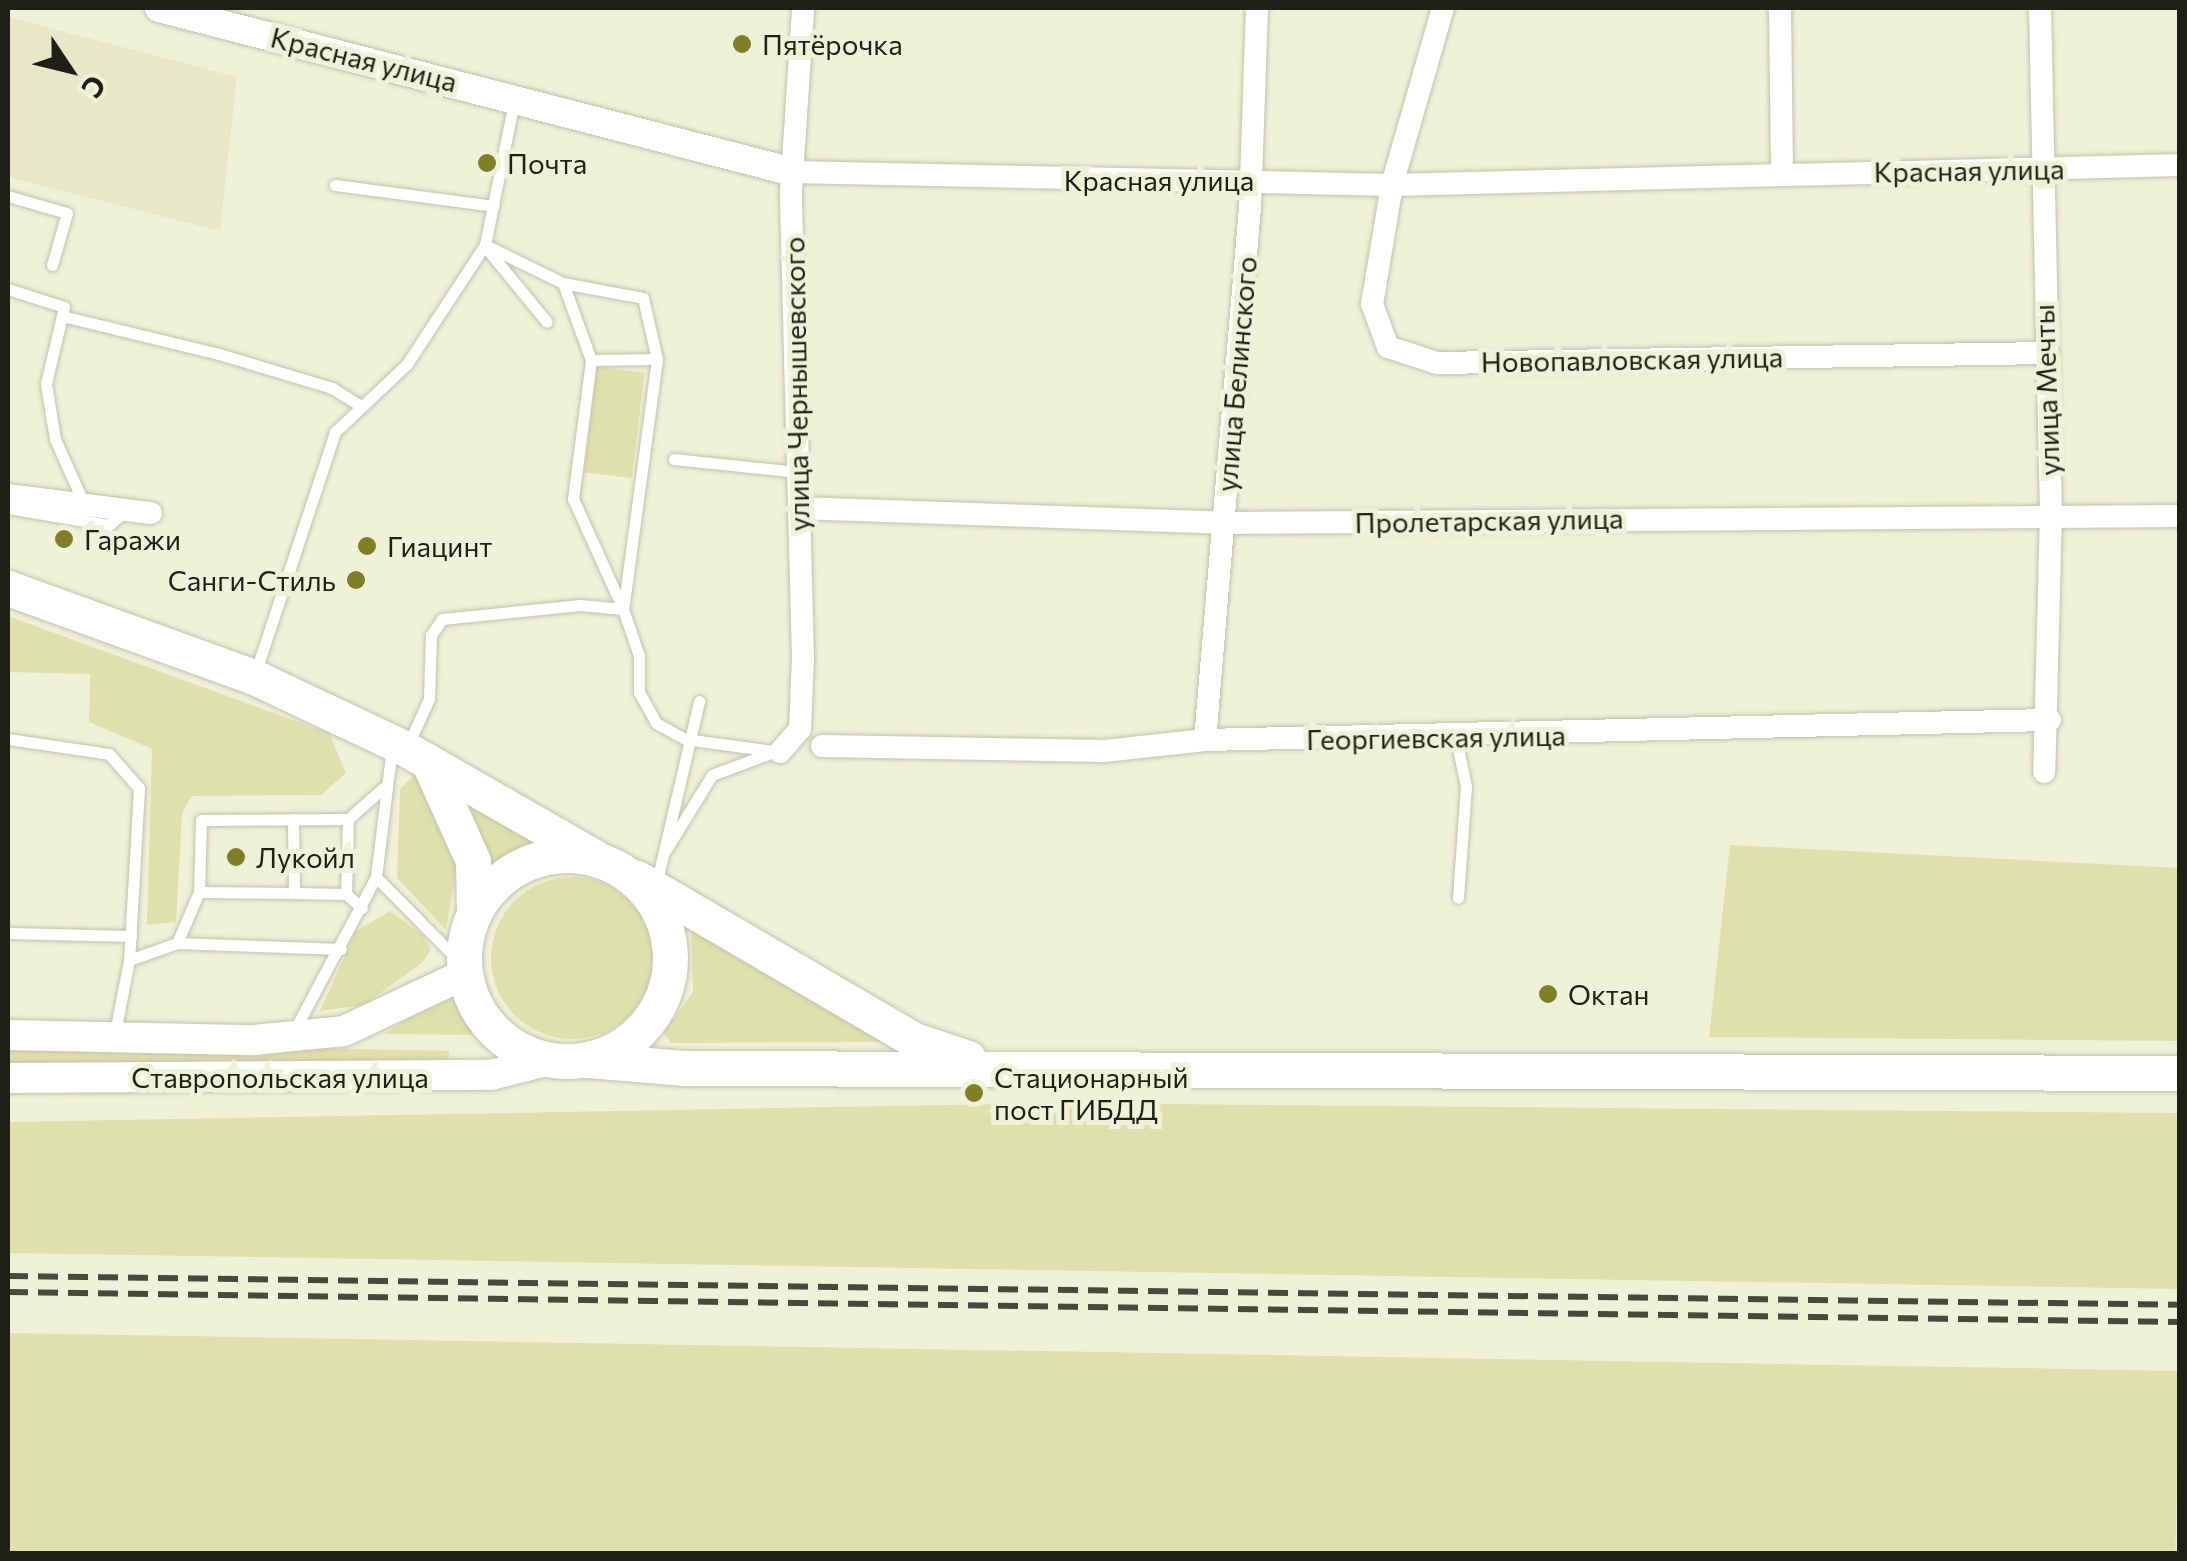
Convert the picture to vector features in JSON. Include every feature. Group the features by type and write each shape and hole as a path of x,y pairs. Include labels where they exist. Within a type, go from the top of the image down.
{"main road":[{"path":"8,588 254,677 409,751 914,1040 983,1063"},
{"path":"409,751 473,861 474,914 465,970 485,1021 550,1060 684,1068 983,1063 2180,1073"},
{"path":"474,914 514,870 570,855 627,873 660,913 670,966 644,1026 586,1060"},
{"name":"Ставропольская улица","path":"8,1036 290,1036 344,1030 465,970"},
{"name":"Ставропольская улица","path":"8,1078 491,1075 550,1060"}],"street":[{"name":"Красная улица","path":"159,8 793,172 1392,186 2180,165"},
{"name":"улица Чернышевского","path":"780,752 800,729 793,172 803,8"},
{"name":"улица Белинского","path":"1205,740 1250,181 1257,8"},
{"path":"1392,186 1443,8"},
{"path":"1780,8 1782,174"},
{"name":"улица Мечты","path":"2040,8 2040,169 2051,514 2050,720 2044,772"},
{"name":"Новопавловская улица","path":"1392,186 1372,304 1388,347 1437,362 2044,353"},
{"path":"8,495 151,513"},
{"name":"Пролетарская улица","path":"800,508 1224,523 2180,516"},
{"name":"Георгиевская улица","path":"822,746 1104,751 1205,740 1456,739 2050,720"}],"lane":[{"path":"254,677 314,478 359,405 407,364 485,245 514,97"},
{"path":"335,185 494,206"},
{"path":"8,196 67,213 52,265"},
{"path":"485,245 563,283 643,298 658,359 623,609"},
{"path":"485,245 546,322"},
{"path":"563,283 592,360 573,499 623,609 639,692 656,723 686,739 780,752"},
{"path":"8,289 64,307 46,384 56,438 84,504"},
{"path":"62,316 276,371 359,405"},
{"path":"592,360 658,359"},
{"path":"674,459 798,472"},
{"path":"8,508 109,525 127,510"},
{"path":"176,944 199,892 201,820 348,819 383,788 409,751 429,699 431,634 442,619 623,609"},
{"path":"665,851 686,739 699,701"},
{"path":"1456,739 1466,786 1458,898"},
{"path":"8,740 68,743 128,767 138,788 129,960 114,1038"},
{"path":"627,873 665,851 712,775 730,761 822,746"},
{"path":"290,1036 341,949 376,877 383,788"},
{"path":"294,819 294,894"},
{"path":"346,894 348,819"},
{"path":"376,877 465,970"},
{"path":"199,892 346,894 362,908"},
{"path":"8,933 131,936"},
{"path":"129,960 176,944 341,949"}],"shaded area":[{"path":"8,17 237,77 220,231 8,177"},
{"path":"597,367 645,373 632,478 584,472"},
{"path":"8,616 329,733 346,773 321,795 192,796 182,813 176,922 147,925 152,749 89,722 90,674 8,672"},
{"path":"416,773 459,853 446,930 397,878 400,789"},
{"path":"469,801 543,839 489,866"},
{"path":"1730,845 2179,868 2179,1041 1709,1037"},
{"path":"572,877 603,883 630,900 647,927 653,958 647,989 630,1016 603,1033 572,1039 541,1033 514,1016 497,989 491,958 497,927 514,900 541,883"},
{"path":"390,911 423,935 431,949 422,963 363,1005 320,1011 356,931"},
{"path":"691,929 881,1029 879,1042 671,1043 664,1033 693,992"},
{"path":"452,983 480,1035 384,1034 422,1010"},
{"path":"8,1043 449,1051 449,1071 8,1063"},
{"path":"1058,1103 2179,1113 2179,1289 8,1253 8,1122"},
{"path":"8,1333 2179,1371 2175,1554 8,1553"}],"railway":[{"path":"8,1276 2180,1305"},
{"path":"8,1292 2180,1322"}],"place":[{"name":"Пятёрочка","path":"742,44"},
{"name":"Почта","path":"487,163"},
{"name":"Гаражи","path":"64,539"},
{"name":"Гиацинт","path":"367,546"},
{"name":"Санги-Стиль","path":"356,580"},
{"name":"Лукойл","path":"236,857"},
{"name":"Октан","path":"1548,994"},
{"name":"Стационарный пост ГИБДД","path":"974,1093"}]}
